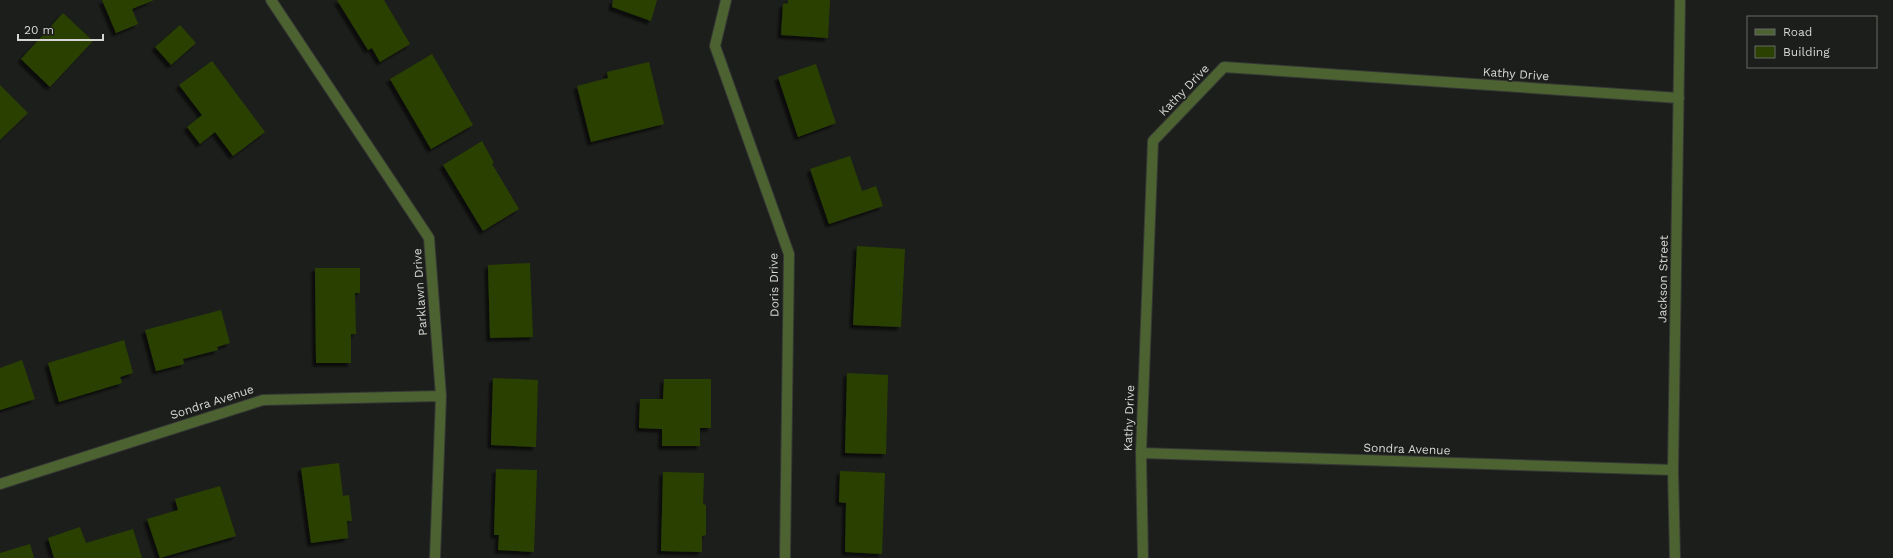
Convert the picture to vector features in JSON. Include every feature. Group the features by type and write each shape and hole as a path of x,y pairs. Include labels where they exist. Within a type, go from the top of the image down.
{"street":[{"name":"Parklawn Drive","path":"271,0 429,238 441,396 435,558"},
{"name":"Doris Drive","path":"726,0 715,46 789,254 785,558"},
{"name":"Jackson Street","path":"1675,558 1673,470 1680,0"},
{"name":"Kathy Drive","path":"1143,558 1141,453 1153,141 1224,67 1679,98"},
{"name":"Sondra Avenue","path":"0,484 263,400 441,396"},
{"name":"Sondra Avenue","path":"1141,453 1673,470"}],"building":[{"path":"102,0 154,0 132,9 138,24 116,33"},
{"path":"337,0 384,0 410,44 380,62 372,48 368,50"},
{"path":"613,0 657,0 651,21 612,7"},
{"path":"788,0 830,0 828,38 781,35 783,4 788,3"},
{"path":"63,13 93,41 50,87 21,59"},
{"path":"180,25 196,43 171,65 155,47"},
{"path":"432,54 473,125 431,149 390,79"},
{"path":"212,61 265,132 233,156 215,132 200,144 187,127 202,115 179,85"},
{"path":"649,62 664,124 591,142 577,86 608,78 607,72"},
{"path":"816,64 836,123 798,137 778,77"},
{"path":"0,85 28,113 0,140"},
{"path":"482,141 494,163 492,164 519,209 483,231 443,165"},
{"path":"850,156 862,191 876,186 883,206 829,224 810,169"},
{"path":"857,246 905,249 901,327 853,325"},
{"path":"530,263 533,337 490,338 488,265"},
{"path":"315,268 360,268 360,293 355,293 356,334 351,334 351,363 316,363"},
{"path":"221,310 230,343 217,347 218,350 183,359 184,364 156,371 145,330"},
{"path":"124,340 133,373 120,377 122,383 59,402 48,363"},
{"path":"22,360 35,399 0,410 0,368"},
{"path":"847,373 888,375 886,454 845,453"},
{"path":"493,378 538,380 536,447 491,445"},
{"path":"664,379 711,379 711,428 700,428 700,446 662,446 662,429 639,428 640,399 663,399"},
{"path":"339,463 343,496 349,495 352,521 347,521 348,538 311,543 301,468"},
{"path":"496,469 537,470 534,552 498,550 499,535 494,535"},
{"path":"840,471 885,473 882,554 845,552 846,503 839,502"},
{"path":"663,472 704,473 703,504 706,505 706,535 702,536 702,552 661,551"},
{"path":"220,486 236,536 160,558 147,519 178,510 175,499"},
{"path":"80,527 86,543 133,529 142,558 54,558 48,538"},
{"path":"30,544 34,558 0,558 0,553"}]}
